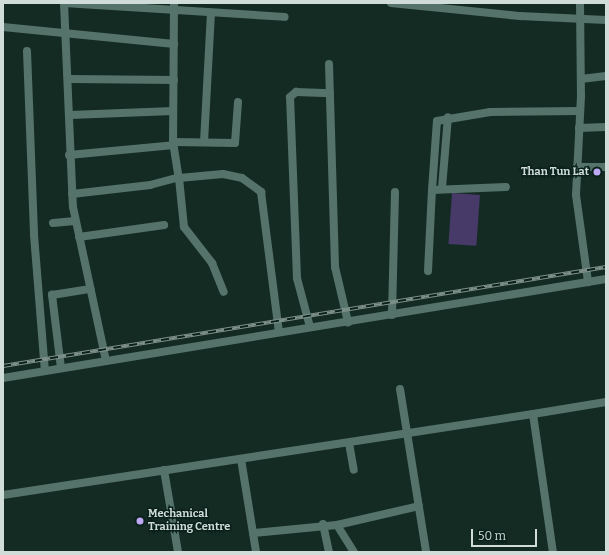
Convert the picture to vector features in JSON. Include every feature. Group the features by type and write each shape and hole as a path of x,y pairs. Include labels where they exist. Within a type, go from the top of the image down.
{"street":[{"path":"106,361 75,221 68,155 70,79 65,31 64,3 174,13 284,17"},
{"path":"174,3 174,143 184,227 212,263 224,292"},
{"path":"391,3 441,6 579,21 606,20"},
{"path":"580,3 579,21 581,79 576,168 578,219 588,282"},
{"path":"204,142 211,14"},
{"path":"3,28 65,31 174,44"},
{"path":"27,51 44,371"},
{"path":"329,64 335,267 348,322"},
{"path":"581,79 606,76"},
{"path":"70,79 174,80"},
{"path":"310,327 297,278 290,97 296,92 330,93"},
{"path":"68,155 174,143 237,142 238,102"},
{"path":"70,115 174,111"},
{"path":"428,271 436,122 448,117 490,112 580,111"},
{"path":"442,188 448,117"},
{"path":"579,128 606,127"},
{"path":"576,168 606,167"},
{"path":"72,194 150,185 178,178 223,174 242,178 261,192 279,332"},
{"path":"432,190 442,188 506,187"},
{"path":"392,315 395,192"},
{"path":"53,223 75,221"},
{"path":"79,237 164,225"},
{"path":"3,378 606,279"},
{"path":"39,297 91,289"},
{"path":"52,295 61,368"},
{"path":"400,389 426,552"},
{"path":"3,495 606,402"},
{"path":"533,414 553,552"},
{"path":"349,442 354,470"},
{"path":"241,458 256,552"},
{"path":"164,470 178,552"},
{"path":"252,533 323,524 337,524 419,506"},
{"path":"323,524 329,552"},
{"path":"337,524 354,552"}],"shaded area":[{"path":"452,193 480,195 476,246 448,244"}],"railway":[{"path":"3,366 606,267"}],"place":[{"name":"Than Tun Lat","path":"597,172"},
{"name":"Mechanical Training Centre","path":"140,521"}]}
